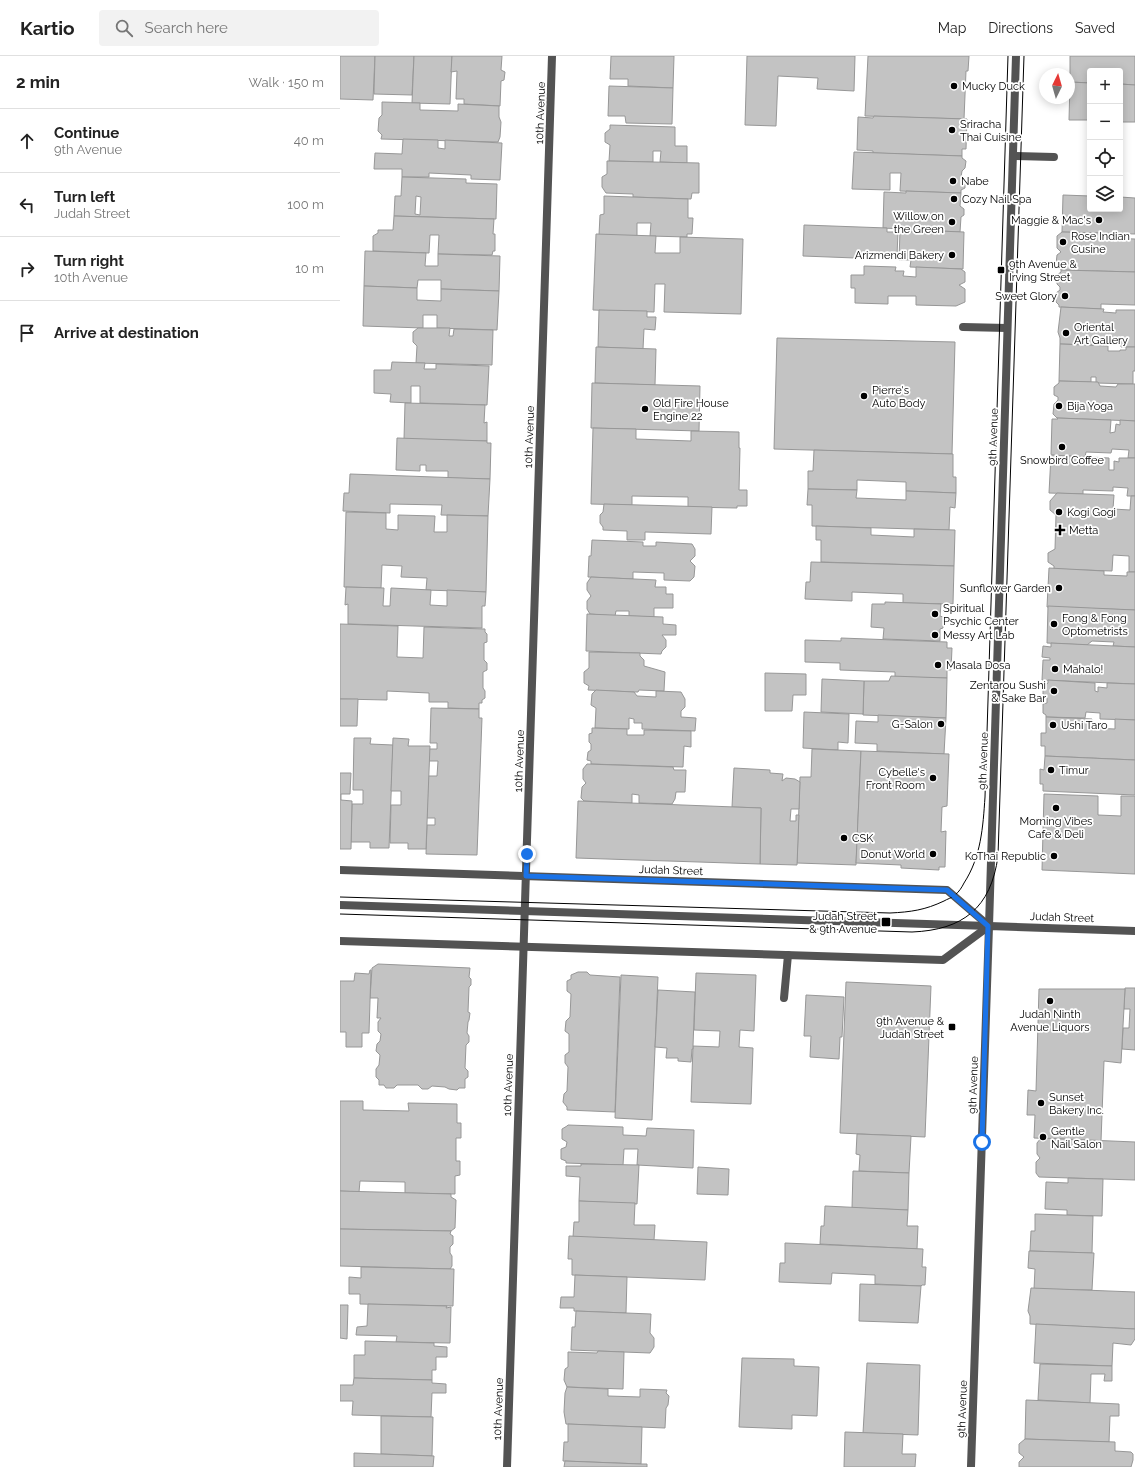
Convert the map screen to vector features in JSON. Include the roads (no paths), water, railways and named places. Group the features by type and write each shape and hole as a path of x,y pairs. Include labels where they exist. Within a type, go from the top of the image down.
{"street":[{"name":"10th Avenue","path":"507,1467 552,56"},
{"name":"9th Avenue","path":"971,1467 1016,56"},
{"path":"1013,156 1054,157"},
{"path":"963,327 1007,328"},
{"name":"Judah Street","path":"340,870 947,890 988,926"},
{"name":"Judah Street","path":"340,905 1135,931"},
{"path":"340,941 943,960 988,926"},
{"path":"784,998 788,956"}],"tram line":[{"path":"340,897 890,913 930,907 952,897 959,891 970,873 978,852 982,831 985,797 1008,56"},
{"path":"340,914 912,932 946,927 960,921 972,913 981,902 989,890 998,856 1024,56"}],"place":[{"name":"Mucky Duck","path":"954,86"},
{"name":"Sriracha Thai Cuisine","path":"952,130"},
{"name":"Nabe","path":"953,181"},
{"name":"Cozy Nail Spa","path":"954,199"},
{"name":"Maggie & Mac's","path":"1099,220"},
{"name":"Willow on the Green","path":"952,222"},
{"name":"Rose Indian Cusine","path":"1063,242"},
{"name":"Arizmendi Bakery","path":"952,255"},
{"name":"9th Avenue & Irving Street","path":"1001,270"},
{"name":"Sweet Glory","path":"1065,296"},
{"name":"Oriental Art Gallery","path":"1066,333"},
{"name":"Pierre's Auto Body","path":"864,396"},
{"name":"Bija Yoga","path":"1059,406"},
{"name":"Old Fire House Engine 22","path":"645,409"},
{"name":"Snowbird Coffee","path":"1062,447"},
{"name":"Kogi Gogi","path":"1059,512"},
{"name":"Metta","path":"1060,530"},
{"name":"Sunflower Garden","path":"1059,588"},
{"name":"Spiritual Psychic Center","path":"935,614"},
{"name":"Fong & Fong Optometrists","path":"1054,624"},
{"name":"Messy Art Lab","path":"935,635"},
{"name":"Masala Dosa","path":"938,665"},
{"name":"Mahalo!","path":"1055,669"},
{"name":"Zentarou Sushi & Sake Bar","path":"1054,691"},
{"name":"G-Salon","path":"941,724"},
{"name":"Ushi Taro","path":"1053,725"},
{"name":"Timur","path":"1051,770"},
{"name":"Cybelle's Front Room","path":"933,778"},
{"name":"Morning Vibes Cafe & Deli","path":"1056,808"},
{"name":"CSK","path":"844,838"},
{"name":"Donut World","path":"933,854"},
{"name":"KoThai Republic","path":"1054,856"},
{"name":"Judah Street & 9th Avenue","path":"886,922"},
{"name":"Judah Ninth Avenue Liquors","path":"1050,1001"},
{"name":"9th Avenue & Judah Street","path":"952,1027"},
{"name":"Sunset Bakery Inc.","path":"1041,1103"},
{"name":"Gentle Nail Salon","path":"1043,1137"}]}
